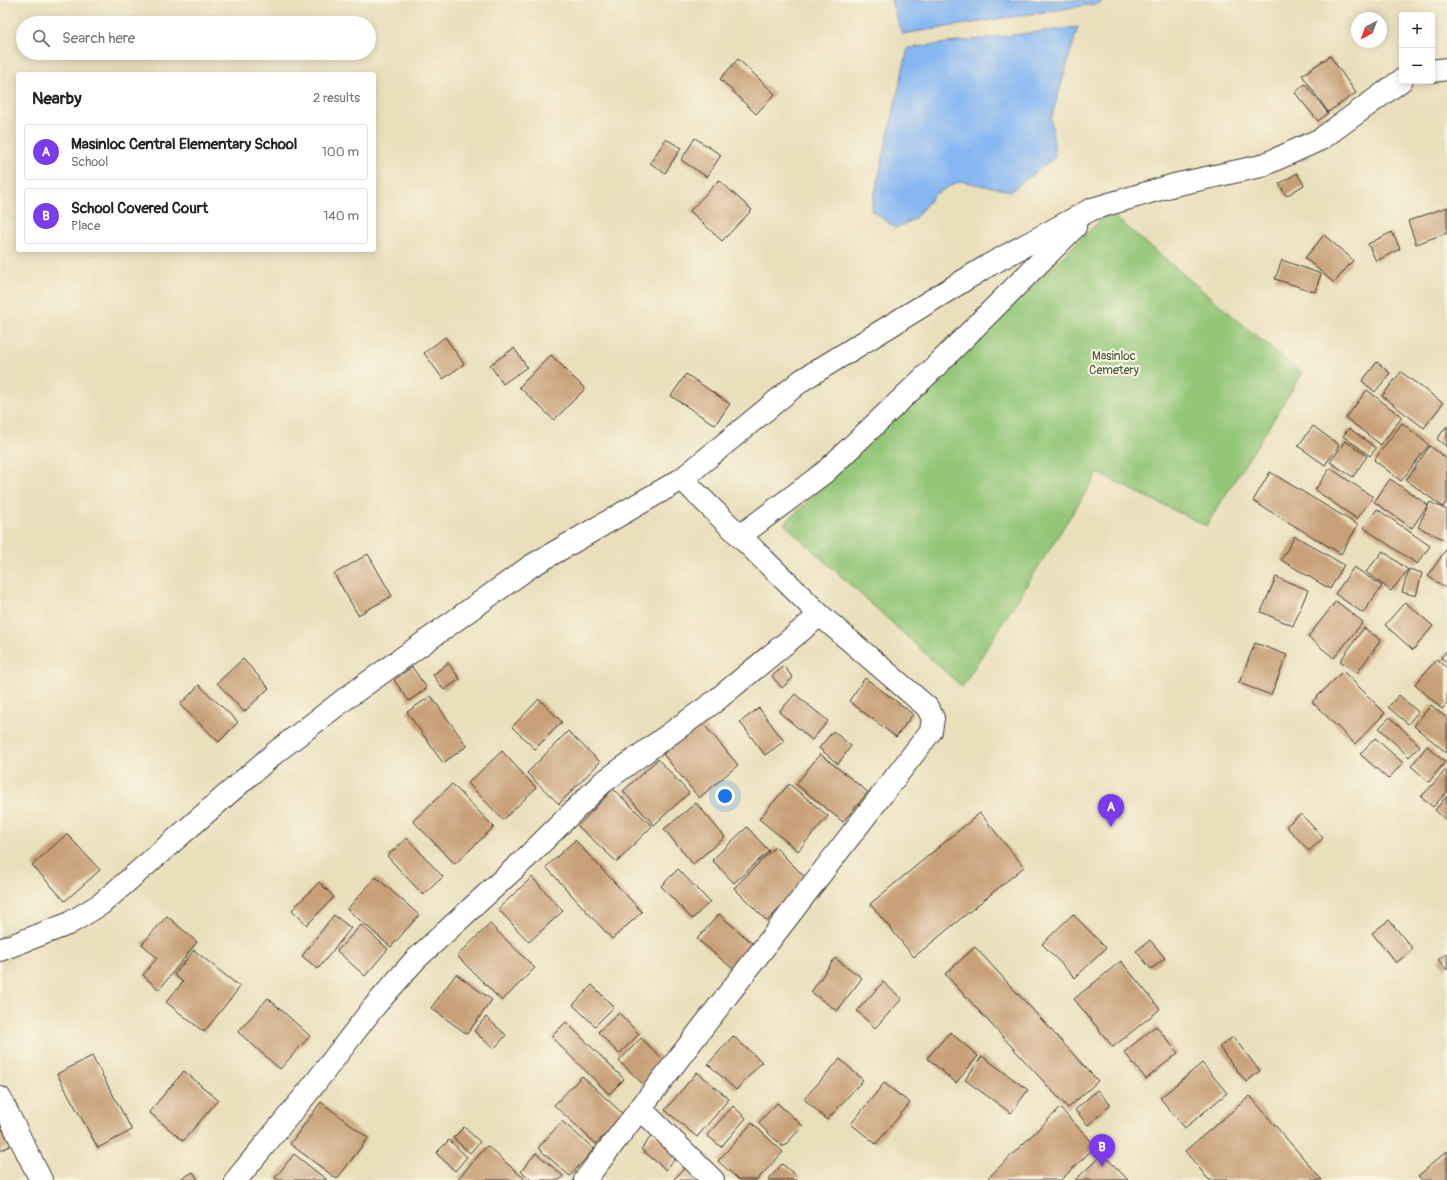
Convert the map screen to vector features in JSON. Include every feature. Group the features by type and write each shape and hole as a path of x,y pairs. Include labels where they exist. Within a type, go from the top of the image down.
{"street":[{"path":"1435,71 1447,69"},
{"path":"0,950 68,924 101,904 276,752 418,645 531,566 682,479 802,380 988,266 1092,209 1174,185 1261,166 1321,139 1399,82"},
{"path":"740,536 825,472 931,371 1092,209"},
{"path":"585,1180 930,731 933,718 928,707 820,615 682,479"},
{"path":"236,1180 309,1091 373,1008 415,960 526,858 602,783 714,702 820,615"},
{"path":"0,1098 41,1180"},
{"path":"641,1109 713,1180"}],"green space":[{"name":"Masinloc Cemetery","path":"1109,212 1302,374 1206,526 1098,473 962,687 784,524"}],"water":[{"path":"891,0 1102,0 1101,3 902,34"},
{"path":"1078,27 1051,119 1055,157 1011,191 960,181 935,194 914,219 896,228 871,210 908,48"}],"building":[{"path":"1330,56 1356,93 1328,112 1302,75"},
{"path":"738,59 775,94 756,114 720,79"},
{"path":"1305,84 1328,113 1318,121 1295,93"},
{"path":"695,138 721,155 707,177 681,160"},
{"path":"666,139 681,148 665,173 650,163"},
{"path":"1297,173 1304,185 1286,196 1279,184"},
{"path":"719,180 752,210 722,241 690,211"},
{"path":"1447,207 1447,233 1416,244 1408,221"},
{"path":"1392,232 1400,249 1376,261 1368,244"},
{"path":"1324,235 1353,260 1334,283 1305,258"},
{"path":"1282,260 1321,274 1315,292 1275,279"},
{"path":"445,337 464,364 443,379 424,353"},
{"path":"514,348 527,367 503,384 490,365"},
{"path":"551,355 585,389 554,420 519,387"},
{"path":"1377,362 1390,373 1375,392 1362,381"},
{"path":"1401,372 1443,403 1424,428 1382,396"},
{"path":"686,374 730,404 715,425 671,396"},
{"path":"1367,390 1402,417 1381,445 1346,418"},
{"path":"1402,423 1429,445 1401,481 1374,460"},
{"path":"1313,426 1339,445 1325,465 1298,446"},
{"path":"1447,426 1447,447 1437,439"},
{"path":"1349,428 1376,448 1370,456 1343,436"},
{"path":"1345,441 1367,456 1353,477 1330,462"},
{"path":"1430,446 1447,459 1447,501 1443,507 1406,480"},
{"path":"1330,468 1373,497 1357,519 1315,490"},
{"path":"1270,472 1358,525 1341,554 1253,501"},
{"path":"1390,479 1428,505 1412,528 1374,502"},
{"path":"1430,502 1447,510 1447,541 1418,527"},
{"path":"1377,509 1430,546 1417,564 1364,528"},
{"path":"1295,536 1344,565 1330,589 1281,560"},
{"path":"1447,548 1447,589 1428,576"},
{"path":"1383,551 1408,570 1391,591 1366,572"},
{"path":"368,554 392,596 358,615 334,574"},
{"path":"1354,567 1382,586 1363,613 1335,594"},
{"path":"1409,569 1422,573 1416,596 1402,592"},
{"path":"1276,577 1308,590 1293,626 1261,612"},
{"path":"1336,601 1363,622 1334,658 1308,637"},
{"path":"1405,602 1433,626 1413,650 1385,625"},
{"path":"1364,628 1381,640 1357,673 1340,661"},
{"path":"1255,643 1287,655 1271,695 1239,683"},
{"path":"1447,650 1447,662 1441,658"},
{"path":"243,659 269,688 244,712 217,683"},
{"path":"1437,659 1447,668 1447,704 1442,709 1415,684"},
{"path":"448,663 460,679 444,690 433,675"},
{"path":"784,666 793,678 782,688 772,676"},
{"path":"412,667 427,688 409,701 394,680"},
{"path":"1343,671 1385,713 1355,744 1312,702"},
{"path":"865,678 913,714 896,737 849,701"},
{"path":"199,685 238,722 219,742 180,705"},
{"path":"795,694 828,721 812,740 779,712"},
{"path":"1399,695 1418,712 1408,724 1388,707"},
{"path":"431,696 467,746 443,763 407,712"},
{"path":"539,699 562,722 535,749 512,727"},
{"path":"1431,705 1447,718 1447,753 1414,726"},
{"path":"759,708 784,741 765,755 740,722"},
{"path":"1390,717 1420,746 1409,757 1379,728"},
{"path":"702,722 738,765 699,798 663,754"},
{"path":"568,731 600,762 559,804 527,773"},
{"path":"833,731 851,746 838,764 819,748"},
{"path":"1375,738 1403,763 1388,779 1360,754"},
{"path":"1427,746 1445,762 1429,782 1411,766"},
{"path":"502,751 536,788 503,820 468,783"},
{"path":"820,754 868,792 843,822 796,784"},
{"path":"658,759 689,793 654,825 623,791"},
{"path":"1445,771 1447,772 1447,792 1433,807 1421,797"},
{"path":"452,784 494,827 455,864 413,821"},
{"path":"789,784 828,816 798,851 759,819"},
{"path":"613,789 652,826 617,862 578,826"},
{"path":"1447,796 1447,821 1435,810"},
{"path":"696,803 725,837 693,864 664,829"},
{"path":"980,813 1024,867 914,957 870,904"},
{"path":"1301,814 1323,838 1309,851 1286,826"},
{"path":"747,827 769,851 734,883 712,860"},
{"path":"67,834 100,870 65,901 32,865"},
{"path":"407,838 443,877 423,895 387,856"},
{"path":"575,840 642,912 612,939 546,867"},
{"path":"775,847 808,880 767,921 734,888"},
{"path":"678,869 710,902 692,919 661,886"},
{"path":"376,877 419,915 391,947 347,909"},
{"path":"532,877 563,911 529,942 498,909"},
{"path":"319,882 334,897 307,925 292,910"},
{"path":"719,914 759,949 738,973 697,939"},
{"path":"1073,914 1106,948 1075,978 1042,944"},
{"path":"334,915 351,928 318,969 302,956"},
{"path":"167,916 197,942 159,990 143,975 157,958 142,944"},
{"path":"1389,920 1413,949 1396,963 1372,933"},
{"path":"490,924 535,968 502,1001 457,956"},
{"path":"361,925 388,949 365,976 337,951"},
{"path":"1150,940 1165,958 1151,969 1136,951"},
{"path":"975,947 1098,1081 1068,1108 945,974"},
{"path":"194,950 240,987 204,1032 166,1002 183,982 174,975"},
{"path":"1447,953 1447,970 1438,960"},
{"path":"835,958 862,978 837,1011 811,992"},
{"path":"1121,961 1160,1009 1113,1047 1074,999"},
{"path":"456,974 492,1000 467,1034 431,1008"},
{"path":"883,982 902,999 875,1028 857,1011"},
{"path":"592,985 614,1007 595,1026 573,1005"},
{"path":"268,998 310,1036 280,1069 238,1032"},
{"path":"619,1013 639,1034 619,1054 598,1032"},
{"path":"486,1017 506,1035 494,1049 474,1031"},
{"path":"566,1022 624,1079 609,1094 551,1037"},
{"path":"1156,1026 1178,1053 1146,1079 1124,1052"},
{"path":"950,1032 978,1056 956,1083 927,1058"},
{"path":"733,1036 762,1062 736,1090 708,1064"},
{"path":"1233,1037 1260,1071 1246,1082 1219,1047"},
{"path":"641,1038 666,1062 644,1085 619,1061"},
{"path":"92,1056 132,1130 98,1148 57,1074"},
{"path":"982,1056 1028,1090 1011,1113 965,1080"},
{"path":"840,1059 863,1080 827,1120 804,1099"},
{"path":"1202,1063 1227,1093 1185,1128 1160,1098"},
{"path":"184,1071 218,1100 183,1141 149,1112"},
{"path":"697,1072 729,1099 697,1137 665,1110"},
{"path":"582,1076 624,1115 596,1144 554,1105"},
{"path":"884,1083 910,1103 876,1144 851,1124"},
{"path":"1097,1090 1111,1105 1088,1125 1075,1110"},
{"path":"1250,1096 1322,1180 1209,1180 1185,1151"},
{"path":"321,1102 368,1138 337,1179 290,1144"},
{"path":"777,1103 803,1126 783,1147 758,1123"},
{"path":"733,1106 746,1118 721,1147 707,1135"},
{"path":"1060,1108 1096,1146 1061,1180 986,1180"},
{"path":"562,1121 594,1149 570,1176 538,1148"},
{"path":"752,1123 783,1152 757,1180 739,1180 718,1161"},
{"path":"0,1125 11,1145 0,1151"},
{"path":"464,1127 480,1142 470,1153 453,1138"},
{"path":"654,1133 679,1154 666,1170 641,1149"},
{"path":"449,1140 467,1157 455,1171 436,1153"},
{"path":"487,1146 526,1180 457,1180"},
{"path":"1447,1151 1447,1180 1422,1180 1418,1176"},
{"path":"536,1153 563,1176 560,1180 531,1180 521,1171"},
{"path":"294,1154 327,1180 278,1180 275,1178"},
{"path":"1103,1154 1128,1180 1075,1180"},
{"path":"689,1164 705,1180 673,1180"},
{"path":"782,1164 798,1177 795,1180 768,1180"},
{"path":"193,1172 198,1180 179,1180"}],"place":[{"name":"Masinloc Central Elementary School","path":"1111,827"},
{"name":"School Covered Court","path":"1102,1167"}]}
